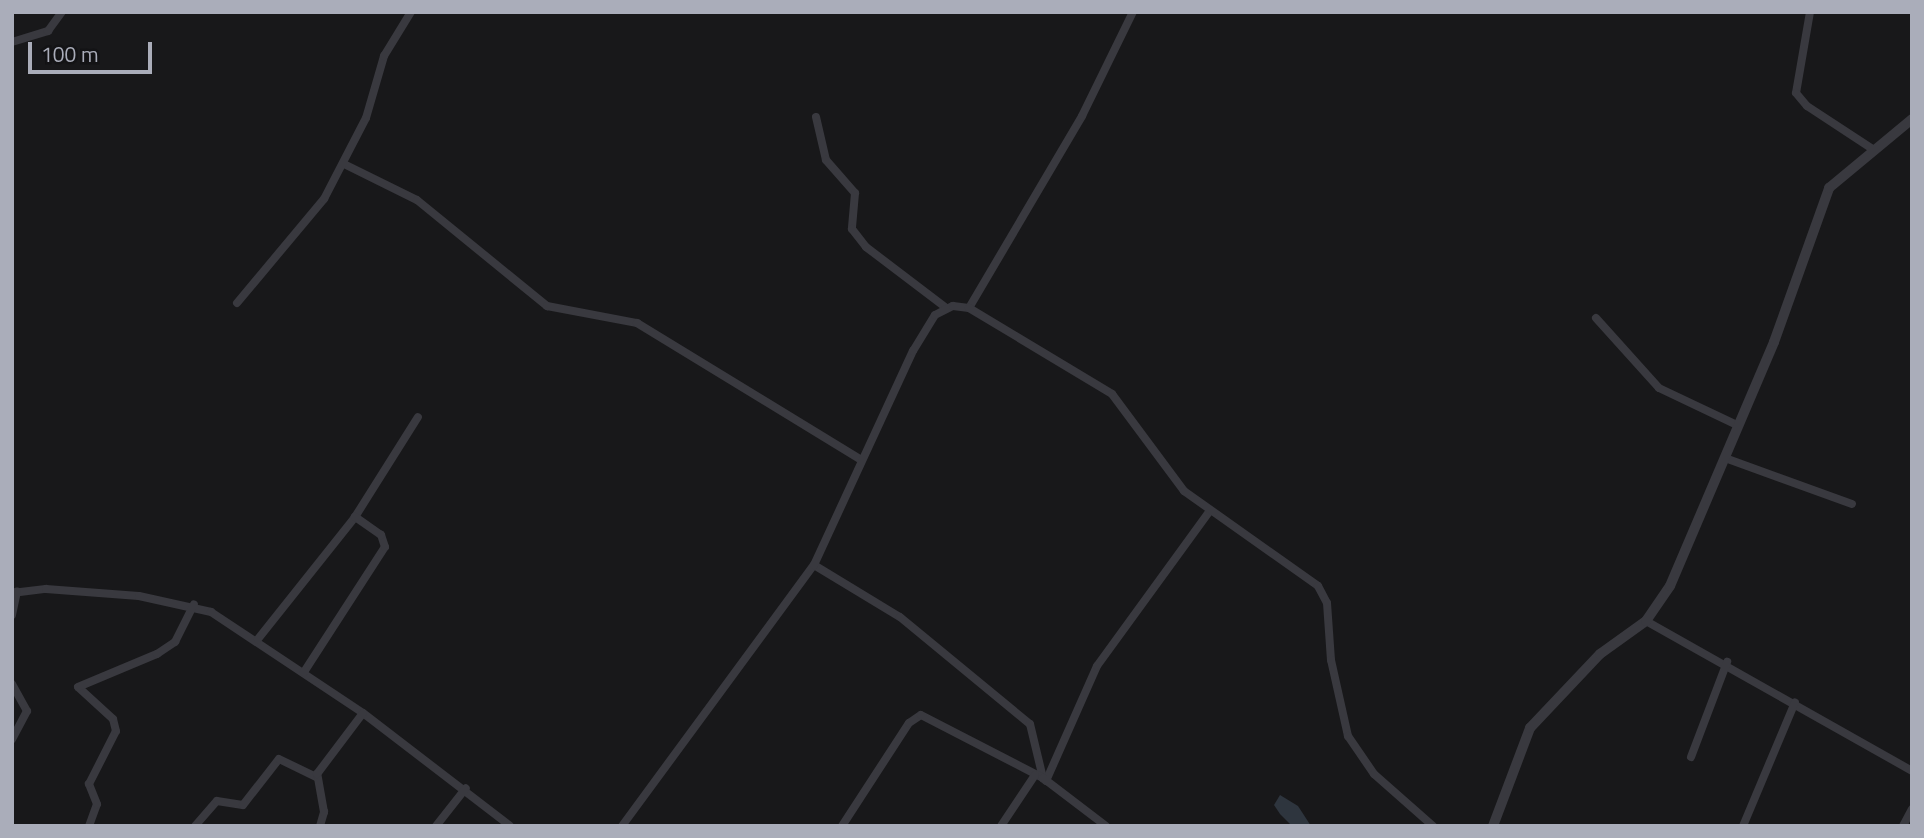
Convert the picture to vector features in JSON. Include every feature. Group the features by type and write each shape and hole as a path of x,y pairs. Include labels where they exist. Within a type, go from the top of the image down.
{"street":[{"path":"12,42 48,31 62,12"},
{"path":"237,303 301,231 344,164 384,57 411,12"},
{"path":"970,308 1082,116 1133,12"},
{"path":"1810,12 1796,93 1807,106 1874,150"},
{"path":"816,117 826,160 855,193 852,229 866,247 945,307 970,308 1121,402 1167,471 1209,512 1324,594 1348,736 1374,774 1433,826"},
{"path":"1493,826 1530,728 1600,654 1646,621 1689,550 1737,425 1774,342 1817,209 1846,170 1912,119"},
{"path":"344,164 417,200 539,301 638,323 860,459"},
{"path":"622,826 814,565 860,459 913,351 945,307"},
{"path":"1596,318 1659,388 1737,425"},
{"path":"258,639 355,517 418,417"},
{"path":"1725,458 1852,503"},
{"path":"1001,826 1041,778 1097,666 1209,512"},
{"path":"304,672 385,547 381,535 355,517"},
{"path":"814,565 919,631 1030,724 1041,778"},
{"path":"12,615 15,593 76,590 194,604 258,639 363,713 414,755 466,788 510,826"},
{"path":"89,826 97,804 89,785 111,750 116,731 113,719 78,687 175,642 194,604"},
{"path":"1646,621 1727,662 1912,771"},
{"path":"1691,757 1727,662"},
{"path":"12,684 27,710 12,738"},
{"path":"1743,826 1795,702"},
{"path":"320,826 324,812 316,777 363,713"},
{"path":"842,826 917,716 1041,778 1106,826"},
{"path":"195,826 217,801 243,805 279,759 316,777"},
{"path":"436,826 466,788"},
{"path":"1903,826 1912,810"}],"shaded area":[{"path":"1280,795 1298,806 1311,826 1292,826 1280,814 1274,805"}]}
